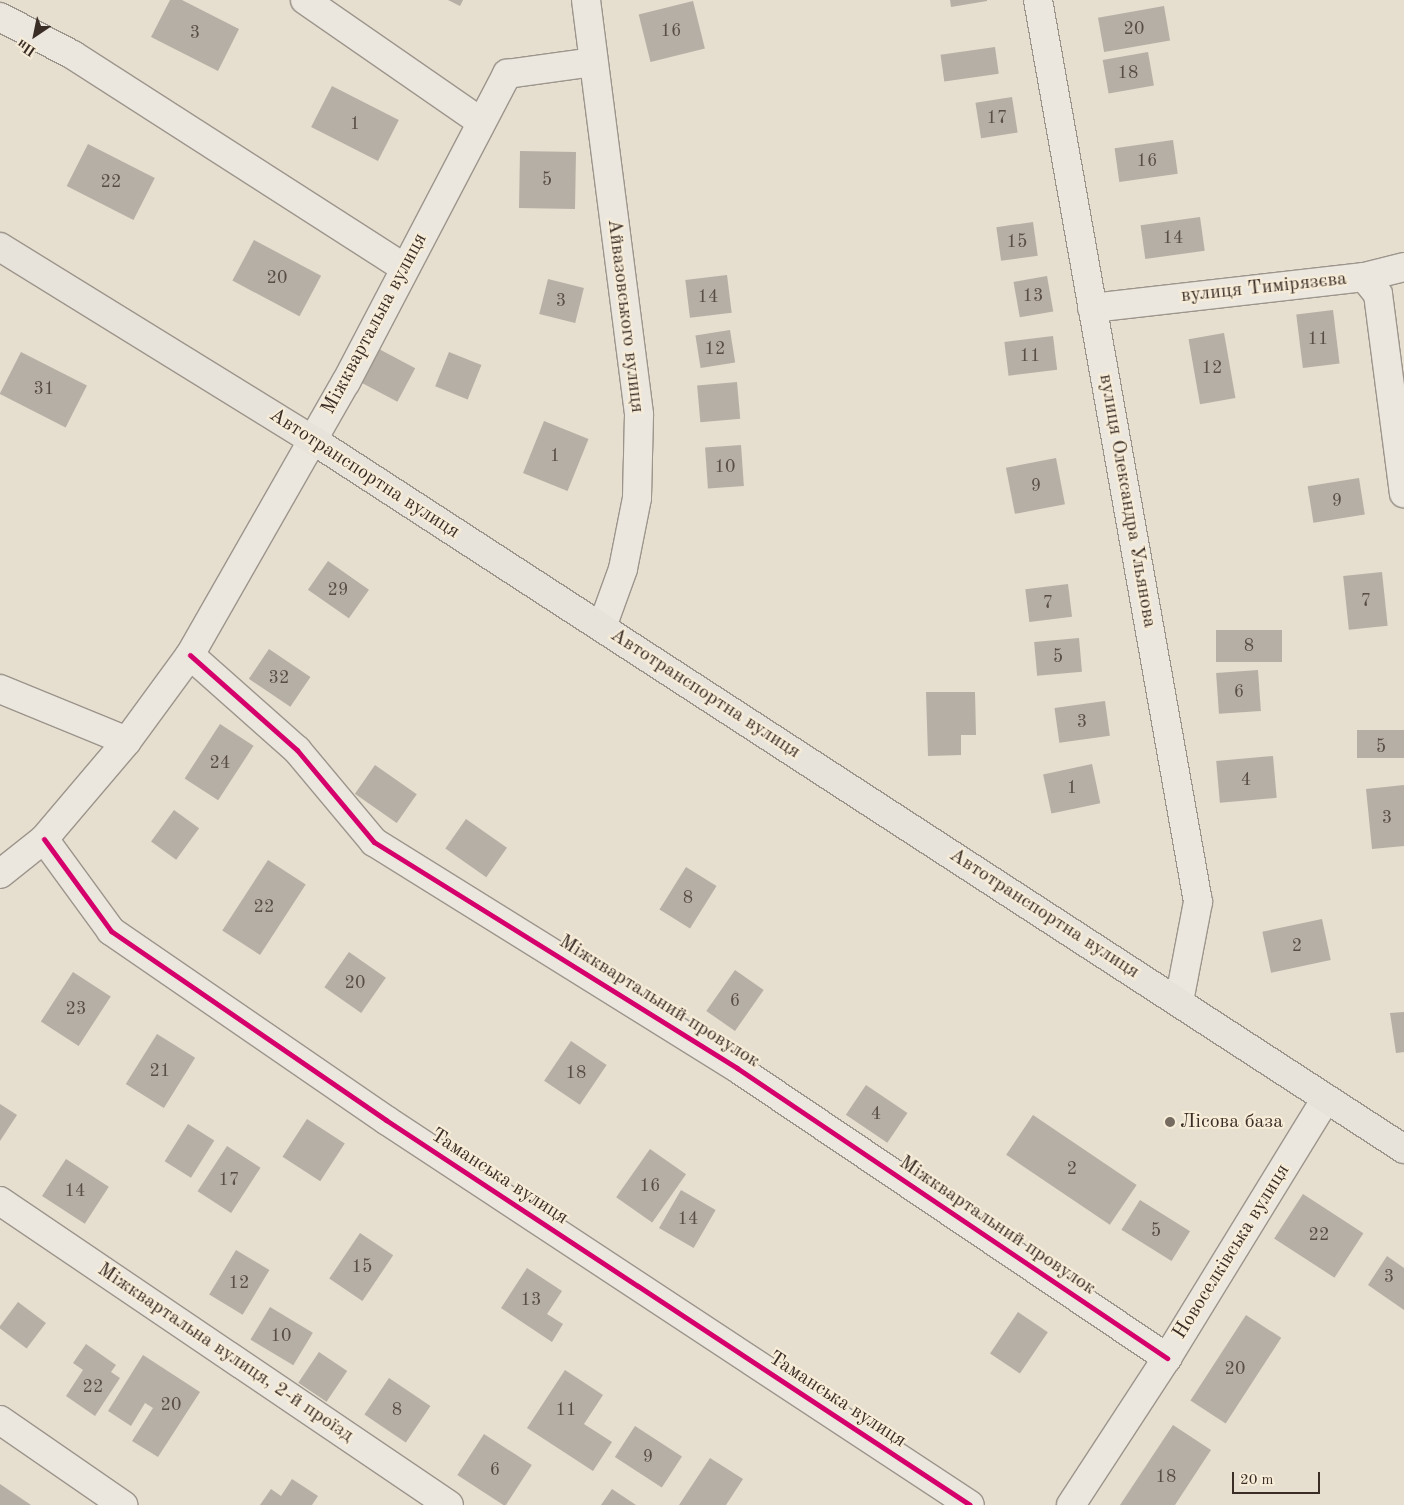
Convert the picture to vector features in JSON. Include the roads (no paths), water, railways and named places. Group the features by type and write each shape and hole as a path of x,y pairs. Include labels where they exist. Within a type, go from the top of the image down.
{"main road":[{"name":"Автотранспортна вулиця","path":"0,247 313,440 1404,1149"}],"street":[{"path":"305,0 480,120"},
{"name":"Айвазовського вулиця","path":"586,0 639,415 637,498 624,570 602,628"},
{"name":"вулиця Олександра Ульянова","path":"1038,0 1198,902 1179,1002"},
{"path":"0,17 73,55 405,268"},
{"name":"Міжквартальна вулиця","path":"0,874 44,839 127,741 190,655 313,440 405,268 480,120 507,74 593,62"},
{"path":"1364,277 1404,267"},
{"name":"вулиця Тимірязєва","path":"1092,308 1364,277 1378,294 1404,493"},
{"name":"Міжквартальний провулок","path":"190,655 297,750 374,842 737,1068 1167,1358"},
{"path":"0,689 127,741"},
{"name":"Таманська вулиця","path":"44,839 111,931 386,1120 970,1505"},
{"name":"Новоселківська вулиця","path":"1071,1505 1167,1358 1326,1099"},
{"name":"Міжквартальна вулиця, 2-й проїзд","path":"0,1201 449,1505"},
{"path":"0,1420 123,1505"}],"place":[{"name":"Лісова база","path":"1170,1122"}]}
